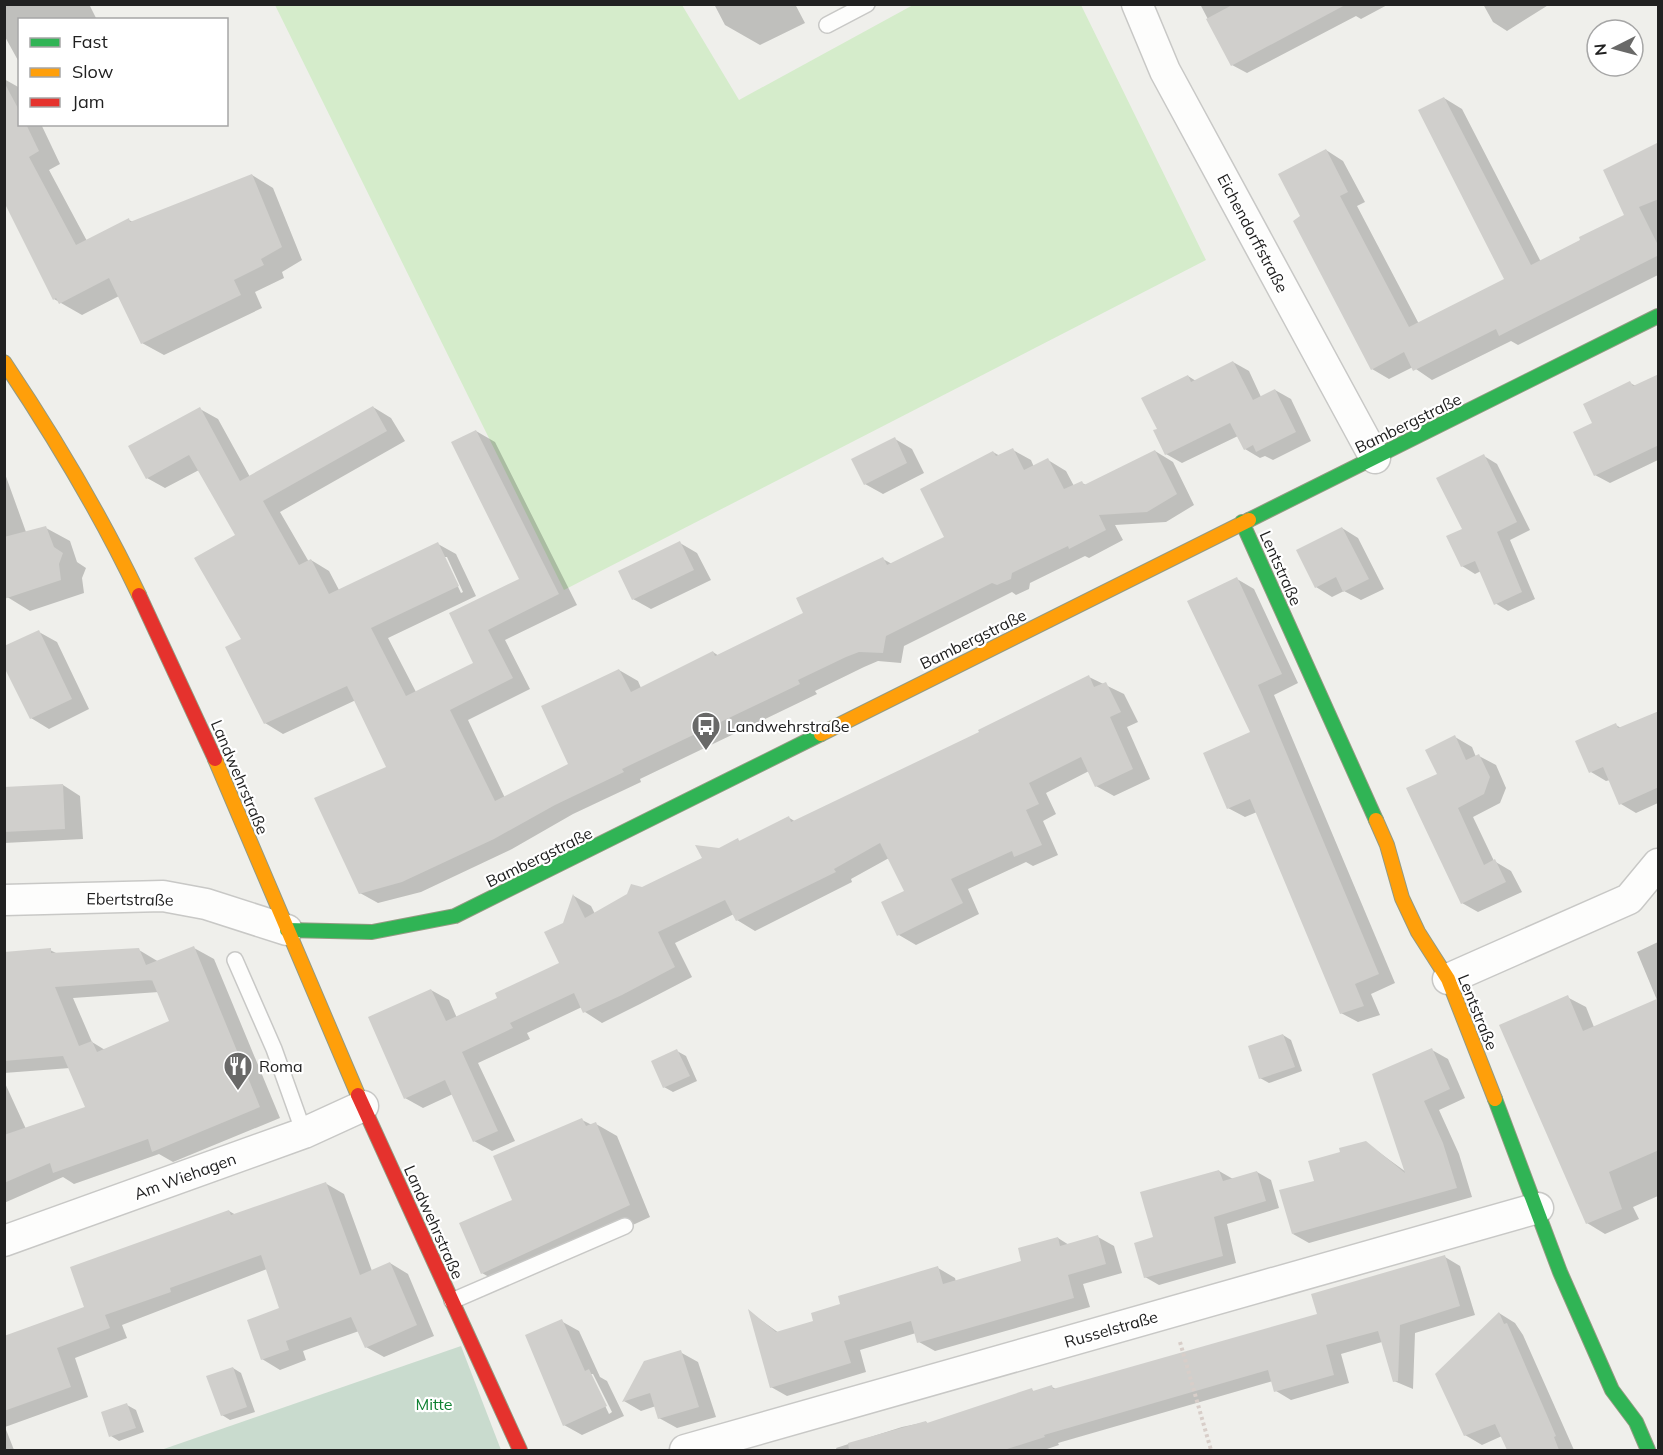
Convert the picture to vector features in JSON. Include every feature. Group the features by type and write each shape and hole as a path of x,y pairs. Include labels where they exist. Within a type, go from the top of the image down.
{"street":[{"name":"Eichendorffstraße","path":"1137,4 1165,71 1375,458"},
{"name":"Bambergstraße","path":"287,930 350,935 378,933 455,916 586,853 1242,522 1659,316"},
{"name":"Landwehrstraße","path":"4,362 60,446 114,542 205,735 363,1106 520,1450"},
{"name":"Lentstraße","path":"1242,522 1387,846 1389,866 1425,945 1448,979 1538,1208 1560,1272 1612,1390 1636,1422 1648,1450"},
{"path":"1448,979 1629,899 1659,864"},
{"name":"Ebertstraße","path":"4,900 163,896 206,904 287,930"},
{"name":"Am Wiehagen","path":"4,1241 304,1133 363,1106"},
{"name":"Russelstraße","path":"684,1450 1538,1208"}],"lane":[{"path":"827,25 867,4"},
{"path":"235,960 274,1049 304,1133"},
{"path":"452,1301 625,1226"}],"path":[{"path":"1171,1312 1211,1450"}],"green space":[{"path":"275,5 682,5 739,100 913,5 1081,5 1206,260 564,590"},
{"name":"Mitte","path":"461,1346 501,1450 161,1450"}],"building":[{"path":"1234,4 1347,4 1231,66 1206,19"},
{"path":"4,82 18,108 18,126 27,126 39,151 29,157 76,245 129,218 130,222 252,174 282,247 261,259 264,265 234,280 241,295 141,344 109,278 59,304 56,298 53,300 4,202"},
{"path":"1444,97 1531,265 1580,240 1579,237 1624,215 1603,170 1659,142 1659,199 1639,207 1659,247 1659,255 1499,336 1496,329 1413,371 1404,352 1371,370 1293,221 1300,216 1278,174 1326,149 1348,192 1340,196 1409,327 1504,279 1418,110"},
{"path":"1233,361 1253,400 1275,389 1296,432 1256,452 1253,445 1244,450 1230,423 1165,455 1153,430 1157,429 1141,398 1188,375 1191,382"},
{"path":"1659,374 1659,445 1594,476 1573,432 1592,423 1583,404 1630,381 1633,386"},
{"path":"373,406 387,431 263,501 299,565 311,559 329,594 438,542 459,586 371,628 406,696 473,663 449,613 519,579 451,442 476,430 559,594 488,630 513,678 450,710 495,801 568,764 541,706 619,669 631,692 713,651 715,656 803,613 796,598 883,557 887,565 944,537 920,489 993,451 996,456 1013,448 1024,470 1048,458 1064,489 1082,481 1084,485 1155,450 1177,494 1147,512 1099,515 1106,530 1069,549 1068,546 1012,573 1011,579 997,585 992,583 886,636 883,653 859,652 846,657 798,680 800,684 622,769 624,772 555,805 494,839 402,882 359,894 314,798 386,767 347,686 264,724 225,647 241,639 194,558 235,535 189,455 146,479 128,446 200,407 240,481"},
{"path":"895,437 907,463 864,485 851,459"},
{"path":"1484,454 1517,522 1497,532 1522,592 1494,605 1475,561 1461,567 1446,536 1462,529 1436,478"},
{"path":"46,526 54,547 63,553 59,564 61,580 4,599 4,537"},
{"path":"1342,527 1369,579 1343,592 1336,577 1315,588 1296,550"},
{"path":"680,541 694,570 632,600 618,571"},
{"path":"1237,577 1282,674 1258,685 1379,974 1355,984 1364,1006 1340,1014 1250,799 1227,809 1203,753 1250,732 1187,601"},
{"path":"39,630 72,699 30,719 4,667 4,646"},
{"path":"1089,675 1094,687 1106,682 1121,712 1110,717 1133,769 1095,787 1081,757 1029,783 1039,804 1026,810 1042,845 1014,857 1012,851 951,879 963,903 897,936 881,902 904,891 880,843 834,869 836,872 736,921 725,900 658,932 675,967 622,995 583,1013 574,993 510,1023 513,1028 462,1052 498,1131 473,1142 445,1080 404,1099 368,1017 431,989 446,1021 497,998 495,993 559,963 544,932 563,923 573,894 585,918 627,894 631,884 642,887 702,858 695,845 719,848 738,838 739,841 789,816 791,822 979,732 978,730"},
{"path":"1659,711 1659,787 1619,805 1603,767 1589,773 1575,741 1616,723 1618,728"},
{"path":"1455,735 1466,760 1479,754 1490,777 1484,794 1458,808 1484,865 1495,859 1506,882 1461,904 1406,788 1437,774 1425,750"},
{"path":"63,784 65,829 4,832 4,787"},
{"path":"194,946 260,1107 152,1152 148,1139 53,1173 50,1163 4,1183 4,1135 85,1107 63,1056 4,1061 4,952 51,948 51,953 139,948 146,965","holes":["152,980 169,1021 97,1052 92,1041 79,1046 55,987"]},
{"path":"1568,995 1583,1031 1659,998 1659,1150 1609,1172 1622,1209 1586,1224 1499,1025"},
{"path":"1283,1034 1295,1067 1259,1079 1248,1046"},
{"path":"1432,1048 1450,1089 1424,1101 1443,1143 1457,1188 1292,1234 1279,1190 1314,1181 1308,1161 1340,1152 1339,1148 1366,1141 1405,1173 1372,1074"},
{"path":"677,1049 690,1076 663,1088 651,1061"},
{"path":"582,1118 586,1126 596,1122 630,1205 481,1274 459,1223 512,1200 493,1156"},
{"path":"1219,1170 1223,1181 1257,1171 1266,1201 1214,1217 1223,1256 1144,1278 1134,1243 1153,1237 1140,1192"},
{"path":"326,1182 360,1275 390,1262 417,1325 365,1348 351,1317 286,1341 289,1350 261,1360 247,1320 279,1308 261,1255 170,1288 171,1292 105,1315 110,1328 57,1348 71,1387 4,1411 4,1336 84,1307 70,1267 229,1210 231,1215"},
{"path":"1098,1235 1106,1264 1068,1275 1074,1298 917,1343 911,1321 844,1341 851,1363 770,1388 748,1309 776,1332 813,1321 811,1313 840,1304 838,1296 938,1266 943,1284 1021,1261 1018,1248 1058,1237 1060,1246"},
{"path":"1445,1255 1460,1306 1400,1325 1398,1381 1393,1382 1378,1331 1326,1345 1334,1375 1274,1392 1268,1370 1044,1435 1045,1437 1004,1450 849,1450 848,1443 926,1421 927,1423 1032,1388 1033,1391 1052,1385 1053,1389 1317,1314 1311,1294"},
{"path":"1499,1312 1504,1324 1507,1323 1556,1436 1554,1437 1559,1450 1507,1450 1495,1424 1464,1436 1435,1374"},
{"path":"562,1319 585,1371 589,1369 607,1406 563,1426 525,1335"},
{"path":"681,1350 699,1407 658,1419 650,1393 622,1402 644,1361"},
{"path":"233,1367 247,1407 221,1416 206,1376"},
{"path":"127,1403 136,1428 109,1437 101,1412"}],"traffic: fast":[{"path":"1249,520 1658,316"},
{"path":"1242,522 1376,820"},
{"path":"287,930 372,932 455,916 821,734"},
{"path":"1495,1099 1560,1272 1612,1390 1636,1422 1648,1450"}],"traffic: slow":[{"path":"4,362 76,476 139,595"},
{"path":"821,734 1249,520"},
{"path":"215,759 358,1095"},
{"path":"1376,820 1387,845 1402,898 1418,932 1448,979 1495,1099"}],"traffic: jam":[{"path":"139,595 215,759"},
{"path":"358,1095 520,1450"}],"place":[{"name":"Landwehrstraße","path":"706,752"},
{"name":"Roma","path":"238,1092"}]}
